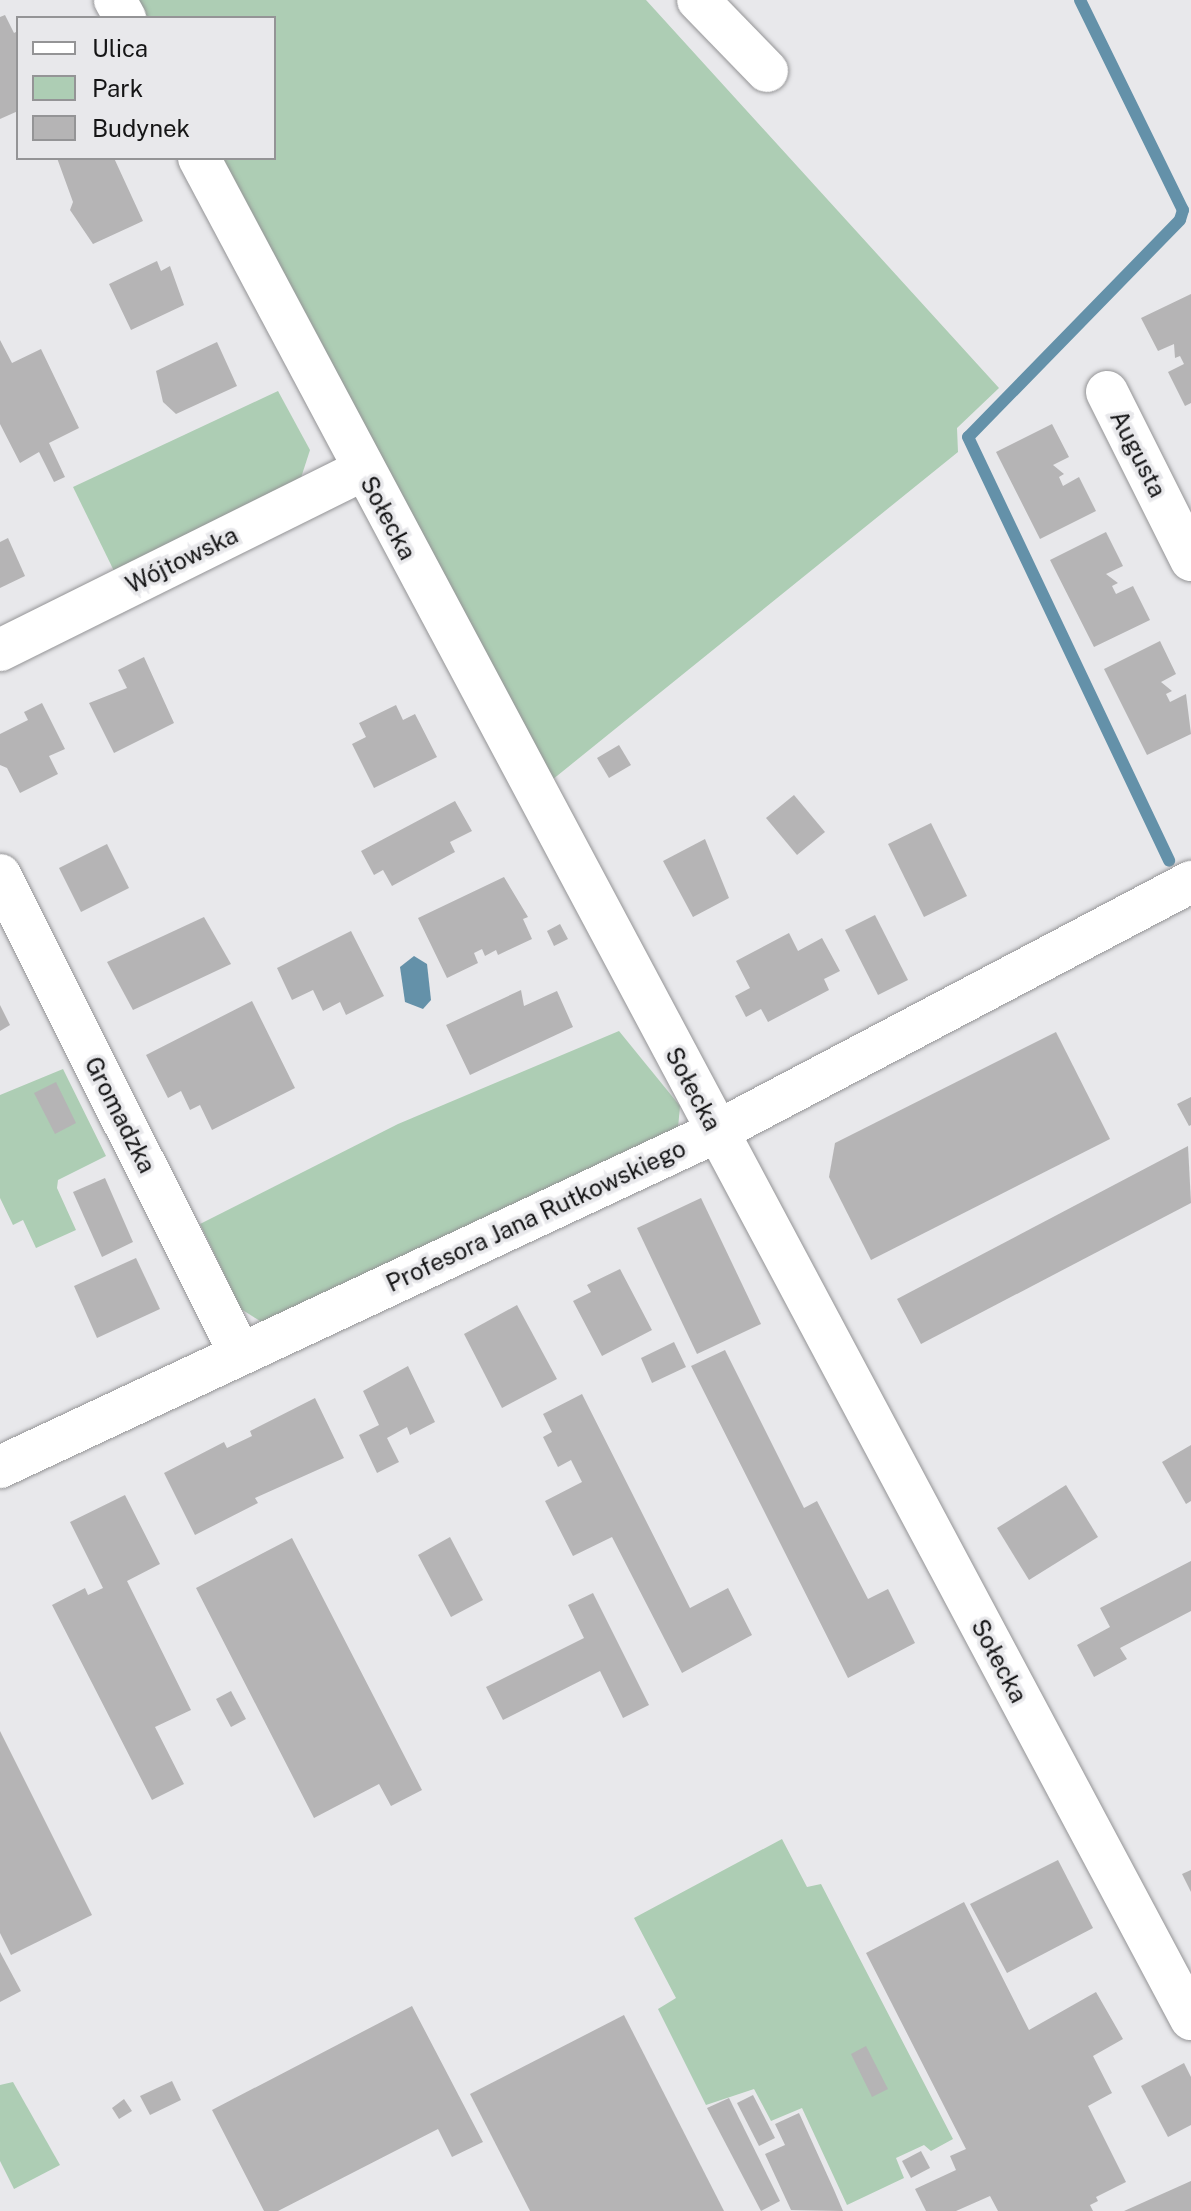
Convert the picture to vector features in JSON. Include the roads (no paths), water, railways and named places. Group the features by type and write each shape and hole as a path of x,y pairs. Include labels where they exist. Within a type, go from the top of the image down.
{"street":[{"path":"698,0 767,71"},
{"name":"Sołecka","path":"200,160 1191,2019"},
{"name":"Augusta","path":"1107,392 1191,560"},
{"name":"Wójtowska","path":"0,650 363,470"},
{"name":"Gromadzka","path":"0,875 240,1354"},
{"name":"Profesora Jana Rutkowskiego","path":"0,1467 716,1132 1191,882"}],"water":[{"path":"414,956 427,964 431,1000 423,1009 405,1002 400,967"}],"waterway":[{"path":"1080,0 1183,210 1180,220 968,437 1169,861"}]}
